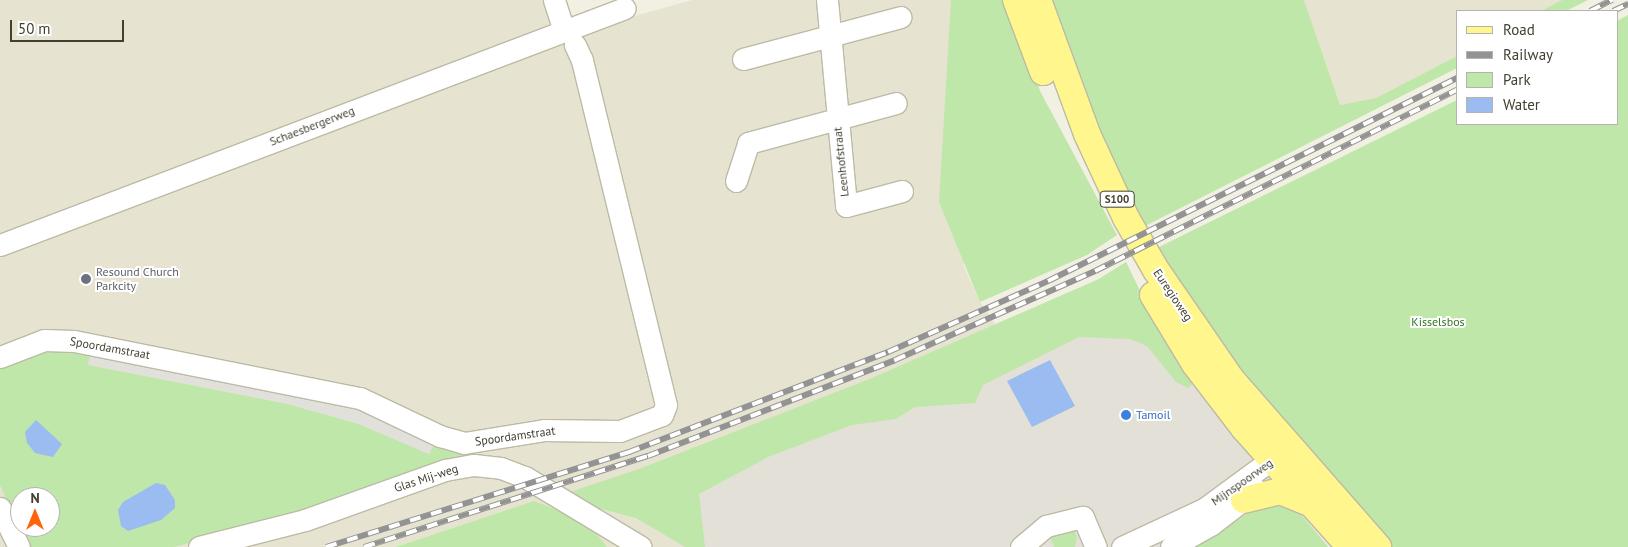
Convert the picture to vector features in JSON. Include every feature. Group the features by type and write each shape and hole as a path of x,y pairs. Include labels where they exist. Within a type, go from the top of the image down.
{"main road":[{"name":"Euregioweg","path":"1016,0 1075,143 1141,273 1207,381 1278,461 1312,504 1350,547"},
{"name":"Euregioweg","path":"1038,0 1062,74 1126,218 1156,270 1232,380 1378,547"},
{"name":"S100","path":"1232,380 1241,404 1278,461 1355,532 1378,547"},
{"path":"1244,500 1280,491 1312,504"}],"street":[{"name":"Spoordamstraat","path":"0,357 44,340 74,341 360,398 440,436 464,443 544,430 620,431 662,415 666,405 582,60 569,38 554,0"},
{"name":"Leenhofstraat","path":"827,0 836,119 846,206 902,192"},
{"name":"Schaesbergerweg","path":"0,245 569,38 625,8"},
{"path":"743,59 901,17"},
{"name":"Leenhofstraat","path":"736,181 748,143 896,103"},
{"name":"Mijnspoorweg","path":"1171,547 1244,500 1278,461"},
{"name":"Mijnspoorweg","path":"1122,547 1204,509 1278,461"},
{"name":"Glas Mij-weg","path":"199,547 305,520 446,470 474,465 525,477 641,547"},
{"path":"0,508 19,547"},
{"path":"1021,547 1046,526 1083,517"},
{"path":"1083,517 1083,547"},
{"path":"1083,517 1096,547"}],"shaded area":[{"path":"0,0 544,0 549,15 549,40 692,0 951,0 949,63 964,267 980,302 996,325 1099,279 1126,262 1157,326 1204,398 1328,547 0,547"},
{"path":"1304,0 1562,0 1543,10 1456,10 1456,57 1376,98 1340,105"},
{"path":"1096,335 1130,339 1147,346 1176,382 1194,383 1329,547 705,547 698,494 768,457 852,425 896,419 914,407 975,403 983,385 1079,337"},
{"path":"91,351 365,409 435,442 429,454 359,424 288,404 88,364"}],"green space":[{"path":"951,0 1010,0 1040,91 1117,235 1087,255 980,302 939,202"},
{"path":"1050,0 1304,0 1340,105 1376,98 1456,57 1456,69 1145,226 1112,169"},
{"path":"1562,0 1588,0 1568,10 1543,10"},
{"name":"Kisselsbos","path":"1628,15 1628,547 1384,547 1310,464 1151,251 1456,100 1456,125 1618,125 1618,20"},
{"path":"1126,262 1157,326 1194,383 1188,388 1176,382 1147,346 1130,339 1079,337 983,385 975,403 915,407 896,419 852,425 768,457 699,494 705,547 685,547 636,518 598,508 567,493 639,469 872,378 1099,279"},
{"path":"45,351 91,351 88,365 288,404 359,424 429,454 434,444 466,452 472,459 304,514 174,547 28,547 23,537 60,537 60,487 10,487 10,507 0,485 0,367"},
{"path":"534,501 586,521 607,547 396,547"},
{"path":"1291,503 1328,547 1196,547 1262,504"},
{"path":"1073,530 1077,536 1075,547 1054,547 1049,534"}],"water":[{"path":"1050,360 1075,406 1032,427 1007,381"},
{"path":"36,420 62,444 53,457 35,453 27,443 25,432"},
{"path":"156,483 165,485 175,500 175,508 161,520 128,531 121,526 118,510 123,502"}],"railway":[{"path":"1592,10 1612,0"},
{"path":"1615,10 1628,4"},
{"path":"326,547 629,452 888,352 1048,281 1456,78"},
{"path":"364,547 648,456 895,360 1095,271 1456,90"}],"place":[{"name":"Resound Church Parkcity","path":"86,279"},
{"name":"Tamoil","path":"1126,415"}]}
